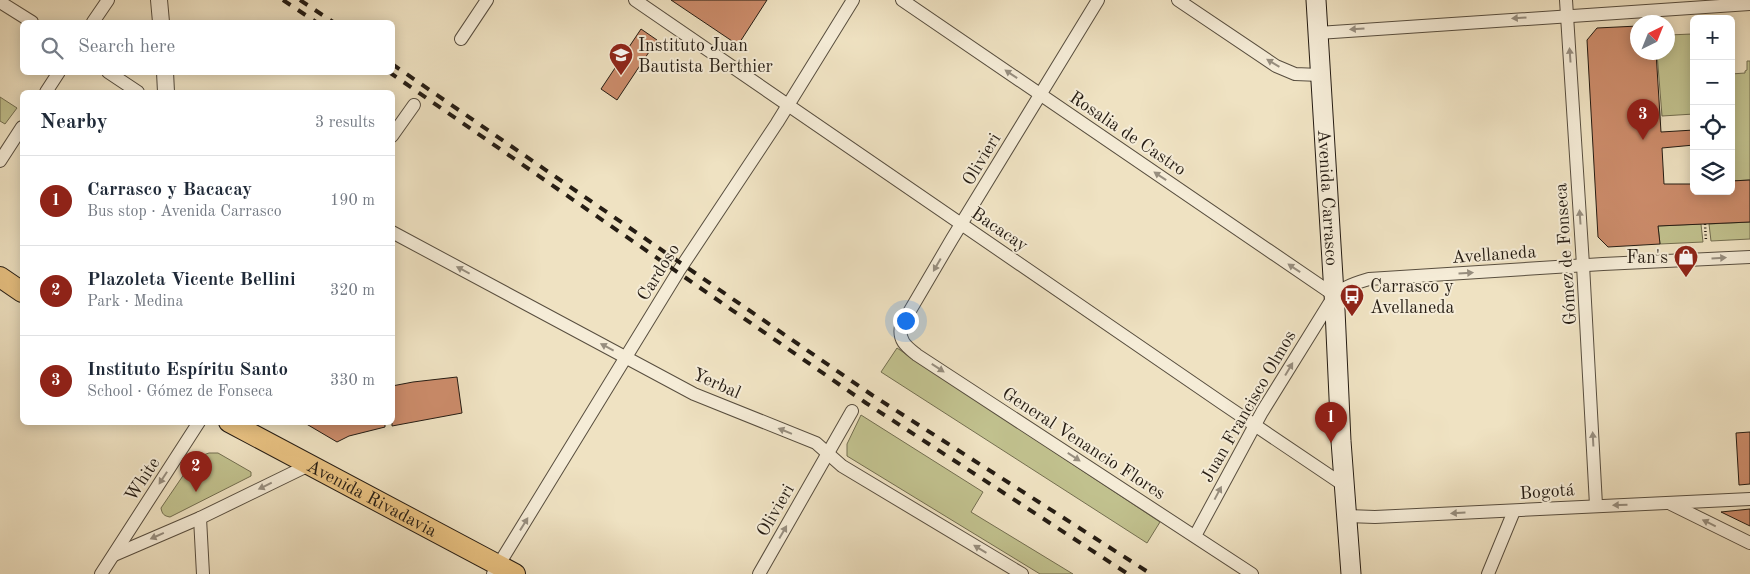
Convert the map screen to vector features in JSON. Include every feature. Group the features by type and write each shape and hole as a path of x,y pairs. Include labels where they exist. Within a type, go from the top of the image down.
{"main road":[{"name":"Avenida Carrasco","path":"1316,0 1341,441 1351,574"},
{"path":"0,277 20,291"},
{"name":"Avenida Rivadavia","path":"235,425 502,571"}],"street":[{"path":"94,20 108,0"},
{"path":"159,0 161,20"},
{"path":"461,39 487,0"},
{"name":"Bacacay","path":"635,0 1345,486"},
{"name":"Cardoso","path":"502,571 678,272 788,104 853,0"},
{"name":"Rosalia de Castro","path":"902,0 1334,295"},
{"name":"Olivieri","path":"901,338 901,326 1098,0"},
{"path":"1178,0 1276,66 1295,74 1320,76"},
{"name":"Gómez de Fonseca","path":"1566,0 1596,506"},
{"path":"0,2 29,20"},
{"path":"1318,33 1750,4"},
{"path":"47,90 57,75"},
{"path":"112,75 135,90"},
{"path":"165,75 166,90"},
{"path":"395,132 414,105"},
{"path":"0,161 20,130"},
{"name":"Yerbal","path":"395,234 694,394 816,444 842,466 1022,574"},
{"name":"Avellaneda","path":"1334,295 1344,287 1369,279 1750,257"},
{"name":"Juan Francisco Olmos","path":"1195,536 1255,426 1334,295"},
{"name":"General Venancio Flores","path":"901,338 903,344 917,355 1252,574"},
{"name":"Olivieri","path":"759,574 852,411"},
{"name":"White","path":"101,574 197,425"},
{"path":"114,555 200,518 310,465"},
{"name":"Bogotá","path":"1347,516 1374,517 1750,499"},
{"path":"1669,503 1750,543"},
{"path":"1488,574 1514,511"},
{"path":"200,518 203,574"}],"path":[{"path":"1704,224 1706,241"}],"green space":[{"path":"1690,34 1690,114 1662,116 1658,60 1675,60 1675,35"},
{"path":"1747,61 1750,61 1750,180 1735,181 1735,74 1745,73"},
{"path":"0,97 17,108 5,124 0,121"},
{"path":"1750,222 1750,239 1711,241 1709,224"},
{"path":"1701,224 1703,242 1660,244 1658,226"},
{"path":"897,348 1160,522 1147,543 881,372"},
{"path":"861,415 983,492 971,512 1073,574 1040,574 847,456 847,444"},
{"path":"209,453 218,453 251,472 251,476 170,517 165,515 161,508 195,458"}],"building":[{"name":"Instituto Juan Bautista Berthier","path":"671,0 767,0 738,45"},
{"path":"1630,26 1630,60 1656,60 1661,132 1690,130 1690,145 1662,148 1664,184 1690,184 1690,195 1735,195 1735,181 1750,180 1750,222 1658,226 1660,244 1608,247 1598,237 1587,40 1597,28"},
{"path":"641,29 657,40 617,100 601,89"},
{"path":"457,377 462,413 392,426 395,425 395,385"},
{"path":"308,425 385,425 385,427 349,436 337,442"},
{"path":"1750,432 1750,484 1739,485 1736,433"},
{"path":"1750,509 1750,526 1721,512"}],"railway":[{"path":"283,0 313,20"},
{"path":"300,0 330,20"},
{"path":"395,66 872,395 1151,574"},
{"path":"393,75 866,403 1128,574"}],"place":[{"name":"Instituto Juan Bautista Berthier","path":"621,76"},
{"name":"Instituto Espíritu Santo","path":"1643,140"},
{"name":"Fan's","path":"1686,278"},
{"name":"Carrasco y Avellaneda","path":"1352,317"},
{"name":"Carrasco y Bacacay","path":"1331,443"},
{"name":"Plazoleta Vicente Bellini","path":"196,492"}]}
